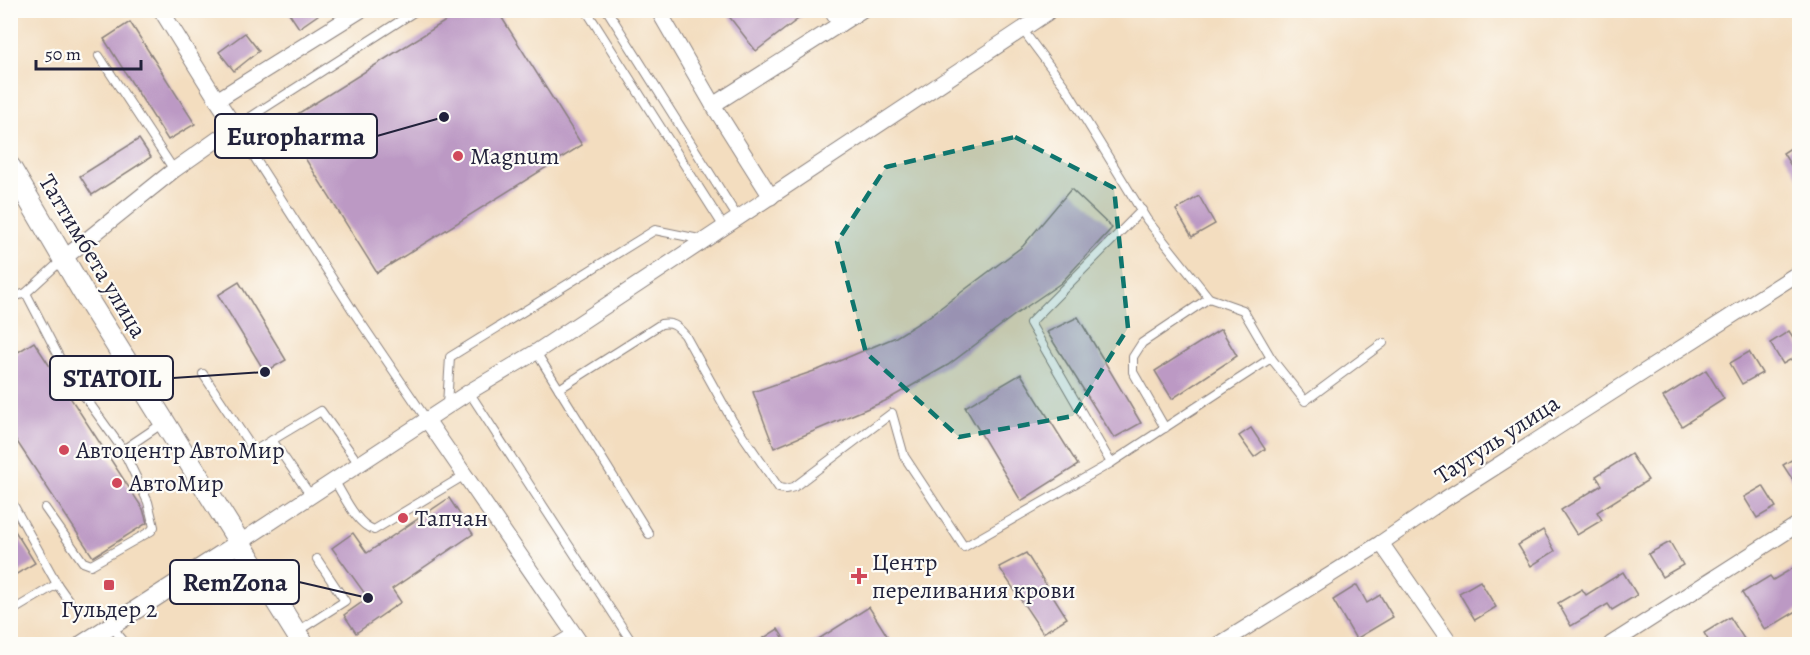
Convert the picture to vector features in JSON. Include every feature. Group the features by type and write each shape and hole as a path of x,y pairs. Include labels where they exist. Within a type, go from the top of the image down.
{"main road":[{"name":"Таттимбета улица","path":"10,168 63,259 300,639"}],"street":[{"path":"63,259 174,170 235,127 161,10"},
{"path":"217,100 361,10"},
{"path":"658,10 713,105 771,197"},
{"path":"831,10 840,24"},
{"path":"713,105 862,10"},
{"path":"83,645 469,392 536,352 1049,12"},
{"name":"Таугуль улица","path":"1220,645 1800,272"},
{"path":"427,420 577,638"},
{"path":"1611,645 1800,523"},
{"path":"1381,543 1451,645"}],"lane":[{"path":"417,10 235,127 355,314 427,420"},
{"path":"586,10 724,227"},
{"path":"607,10 738,218"},
{"path":"1022,29 1066,88 1142,210 1209,298 1243,310 1271,358 1305,401 1383,343"},
{"path":"99,56 174,170"},
{"path":"1111,463 1030,323 1142,210"},
{"path":"447,407 450,357 656,230 706,240"},
{"path":"10,298 26,293 63,259"},
{"path":"26,293 67,372 123,450 148,502 154,524 151,531 91,565 83,562 45,508"},
{"path":"1165,428 1132,372 1133,357 1142,343 1209,298"},
{"path":"559,389 661,324 676,325 685,335 732,420 779,488 794,488 892,413 904,456 964,547 1111,463 1271,358"},
{"path":"536,352 649,534"},
{"path":"203,374 254,451 321,411 359,464"},
{"path":"469,392 633,645"},
{"path":"123,450 164,422"},
{"path":"272,440 311,496"},
{"path":"334,480 362,522 367,528 374,530 465,475"},
{"path":"11,499 57,584 69,601"},
{"path":"300,639 345,601 317,559"},
{"path":"10,612 57,584"},
{"path":"111,626 126,645"},
{"path":"553,645 577,638"}],"highlighted area":[{"path":"1015,137 1114,188 1128,328 1073,416 959,437 866,353 837,242 886,167"}],"building":[{"path":"287,10 325,10 299,28"},
{"name":"Magnum","path":"463,10 497,10 582,145 377,273 283,123"},
{"path":"724,10 810,10 756,51"},
{"path":"130,22 195,124 168,140 104,39"},
{"path":"245,33 259,51 234,71 219,52"},
{"path":"139,139 151,157 92,195 80,176"},
{"path":"1800,142 1800,180 1783,153"},
{"path":"1071,189 1112,228 1061,283 948,365 885,401 774,448 753,392 820,369 896,337 927,318 1023,246"},
{"path":"1199,196 1215,224 1192,237 1176,210"},
{"path":"239,282 286,360 265,372 218,295"},
{"path":"1078,317 1141,423 1114,438 1047,332"},
{"path":"1221,329 1237,356 1172,399 1155,371"},
{"path":"1789,331 1800,348 1800,354 1783,364 1770,343"},
{"path":"34,342 143,509 147,523 93,557 10,431 10,357"},
{"path":"1749,352 1762,373 1742,384 1730,363"},
{"path":"1706,370 1724,399 1682,426 1663,397"},
{"path":"1021,374 1078,465 1021,501 965,407"},
{"path":"1251,428 1265,449 1254,457 1239,436"},
{"path":"1631,454 1648,480 1597,512 1602,520 1577,535 1561,510 1602,485 1596,476"},
{"path":"1800,455 1800,491 1783,465"},
{"path":"1763,486 1776,507 1757,518 1744,497"},
{"path":"449,498 473,534 392,589 401,602 356,633 344,615 368,598 332,548 353,533 367,553"},
{"path":"10,523 35,563 10,578"},
{"path":"1543,530 1555,551 1531,566 1518,545"},
{"path":"1670,542 1683,565 1662,577 1648,554"},
{"path":"1026,553 1067,618 1043,633 999,567"},
{"path":"1800,564 1800,609 1765,630 1742,593 1770,576 1773,580"},
{"path":"1623,572 1637,595 1612,610 1608,604 1571,626 1558,603 1582,589 1586,595"},
{"path":"1480,581 1496,607 1475,620 1459,593"},
{"path":"1357,585 1367,603 1380,595 1393,617 1356,639 1333,600"},
{"path":"869,607 893,645 809,645"},
{"path":"1730,617 1748,645 1711,645 1704,633"},
{"path":"778,629 788,645 753,645"}],"place":[{"name":"Europharma","path":"444,117"},
{"name":"Magnum","path":"458,156"},
{"name":"STATOIL","path":"265,372"},
{"name":"Автоцентр АвтоМир","path":"64,450"},
{"name":"АвтоМир","path":"117,483"},
{"name":"Тапчан","path":"403,518"},
{"name":"Центр переливания крови","path":"859,576"},
{"name":"Гульдер 2","path":"109,585"},
{"name":"RemZona","path":"368,598"}]}
